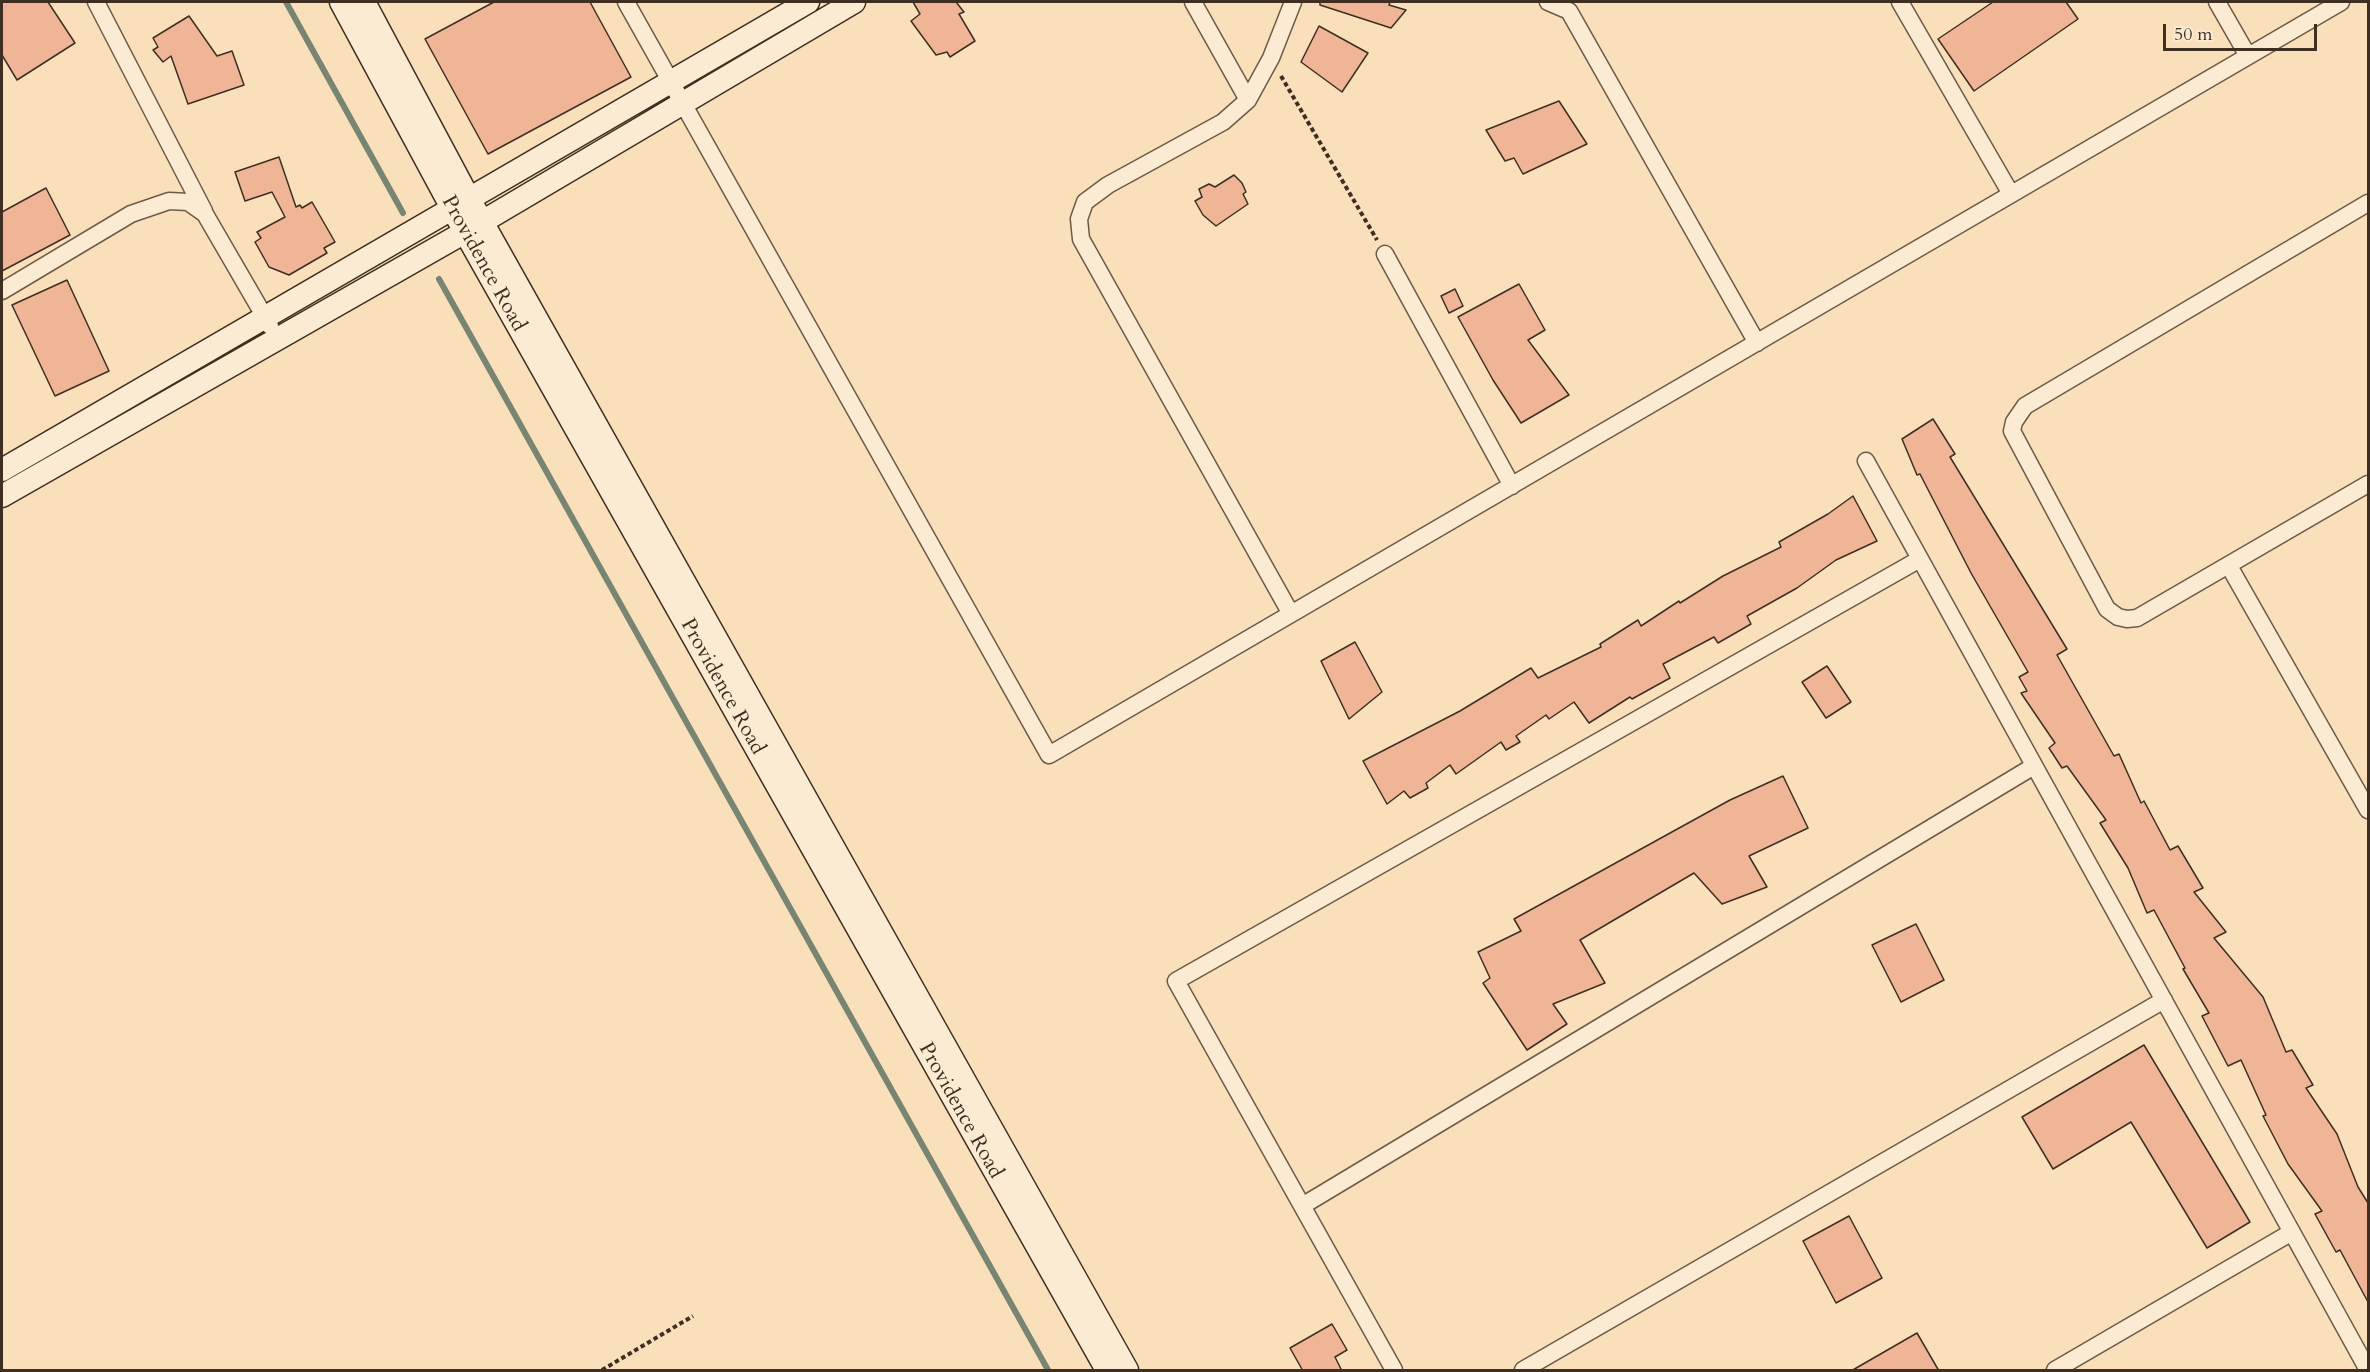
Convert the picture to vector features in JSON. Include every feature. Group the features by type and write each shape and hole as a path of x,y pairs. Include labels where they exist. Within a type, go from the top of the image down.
{"street":[{"path":"96,2 206,214 270,328"},
{"name":"Providence Road","path":"340,2 460,202"},
{"name":"Providence Road","path":"364,2 473,227 1107,1371"},
{"path":"626,2 1049,755 2341,2"},
{"path":"2,496 270,328 460,202 808,2"},
{"path":"2,470 270,328 473,227 854,2"},
{"path":"1193,2 1248,100"},
{"path":"1291,614 1081,239 1079,219 1085,202 1108,185 1223,122 1248,100 1271,58 1293,2"},
{"path":"1548,2 1569,10 1757,343"},
{"path":"1900,2 2011,194"},
{"path":"2217,2 2248,56"},
{"path":"2,291 131,214 169,201 188,201 206,214"},
{"path":"2368,203 2025,406 2014,422 2012,431 2107,609 2118,617 2137,618 2368,484"},
{"name":"Providence Road","path":"473,227 1127,1371"},
{"path":"1385,254 1512,486"},
{"path":"1866,461 2368,1370"},
{"path":"1394,1371 1176,981 1920,559"},
{"path":"2229,566 2366,800"},
{"path":"1302,1206 2034,766"},
{"path":"1523,1371 2164,1000"},
{"path":"2055,1371 2292,1232"}],"path":[{"path":"1271,58 1385,254"},
{"path":"602,1371 693,1316"}],"building":[{"path":"2,2 48,2 75,43 17,80 2,55"},
{"path":"494,2 590,2 631,77 488,154 425,39"},
{"path":"913,2 956,2 964,12 959,14 975,41 950,57 947,52 936,55 911,21 920,14"},
{"path":"1320,2 1390,2 1389,5 1406,10 1391,28 1320,5"},
{"path":"1993,2 2066,2 2078,19 1974,91 1938,39"},
{"path":"189,16 217,56 232,51 244,85 188,104 171,56 163,62 153,50 158,47 153,38"},
{"path":"1319,26 1368,53 1342,92 1301,62"},
{"path":"1559,101 1587,144 1523,174 1514,158 1505,161 1486,130"},
{"path":"279,157 296,207 300,205 302,208 312,202 335,242 324,248 327,253 289,275 269,267 255,242 261,238 257,232 285,217 272,192 245,201 235,172"},
{"path":"1234,175 1242,183 1246,192 1243,194 1248,204 1216,226 1203,215 1195,201 1202,197 1199,189 1209,184 1215,187"},
{"path":"46,188 70,235 2,271 2,212"},
{"path":"67,280 109,371 55,396 12,305"},
{"path":"1519,284 1545,330 1528,340 1569,395 1521,423 1493,380 1458,317"},
{"path":"1455,289 1463,306 1449,313 1441,296"},
{"path":"1933,419 1955,454 1950,457 2067,649 2057,655 2114,756 2119,754 2141,803 2144,801 2170,850 2178,846 2203,888 2194,892 2226,932 2214,938 2263,997 2286,1052 2292,1050 2313,1085 2306,1088 2337,1134 2358,1187 2368,1203 2368,1302 2340,1250 2336,1252 2315,1214 2322,1211 2288,1164 2263,1116 2266,1115 2241,1060 2228,1066 2202,1016 2209,1013 2183,969 2185,968 2154,910 2147,913 2128,868 2100,823 2106,820 2067,766 2062,768 2049,748 2055,743 2021,693 2027,691 2019,677 2028,672 1971,573 1920,474 1917,475 1902,439"},
{"path":"1853,496 1877,541 1836,560 1797,588 1747,616 1751,624 1718,643 1714,637 1663,664 1670,678 1632,699 1630,697 1589,723 1574,702 1549,719 1546,715 1516,736 1520,742 1506,750 1501,742 1456,774 1450,765 1426,783 1428,788 1410,798 1404,791 1387,804 1363,761 1460,711 1531,668 1538,678 1601,647 1600,644 1638,620 1641,626 1723,576 1781,547 1779,542 1828,514"},
{"path":"1355,642 1382,692 1349,719 1321,661"},
{"path":"1827,666 1851,702 1826,718 1802,682"},
{"path":"1783,776 1808,828 1749,856 1767,887 1722,904 1694,873 1580,940 1605,983 1553,1004 1567,1024 1527,1050 1483,983 1490,978 1478,952 1521,931 1514,919 1730,800"},
{"path":"1916,924 1944,980 1901,1002 1872,945"},
{"path":"2144,1045 2250,1222 2207,1248 2131,1122 2053,1169 2022,1117"},
{"path":"1849,1216 1882,1278 1836,1303 1803,1241"},
{"path":"1332,1324 1347,1350 1335,1357 1342,1371 1303,1371 1290,1348"},
{"path":"1917,1333 1939,1371 1851,1371"}],"waterway":[{"path":"286,2 403,213"},
{"path":"439,279 1048,1370"}]}
